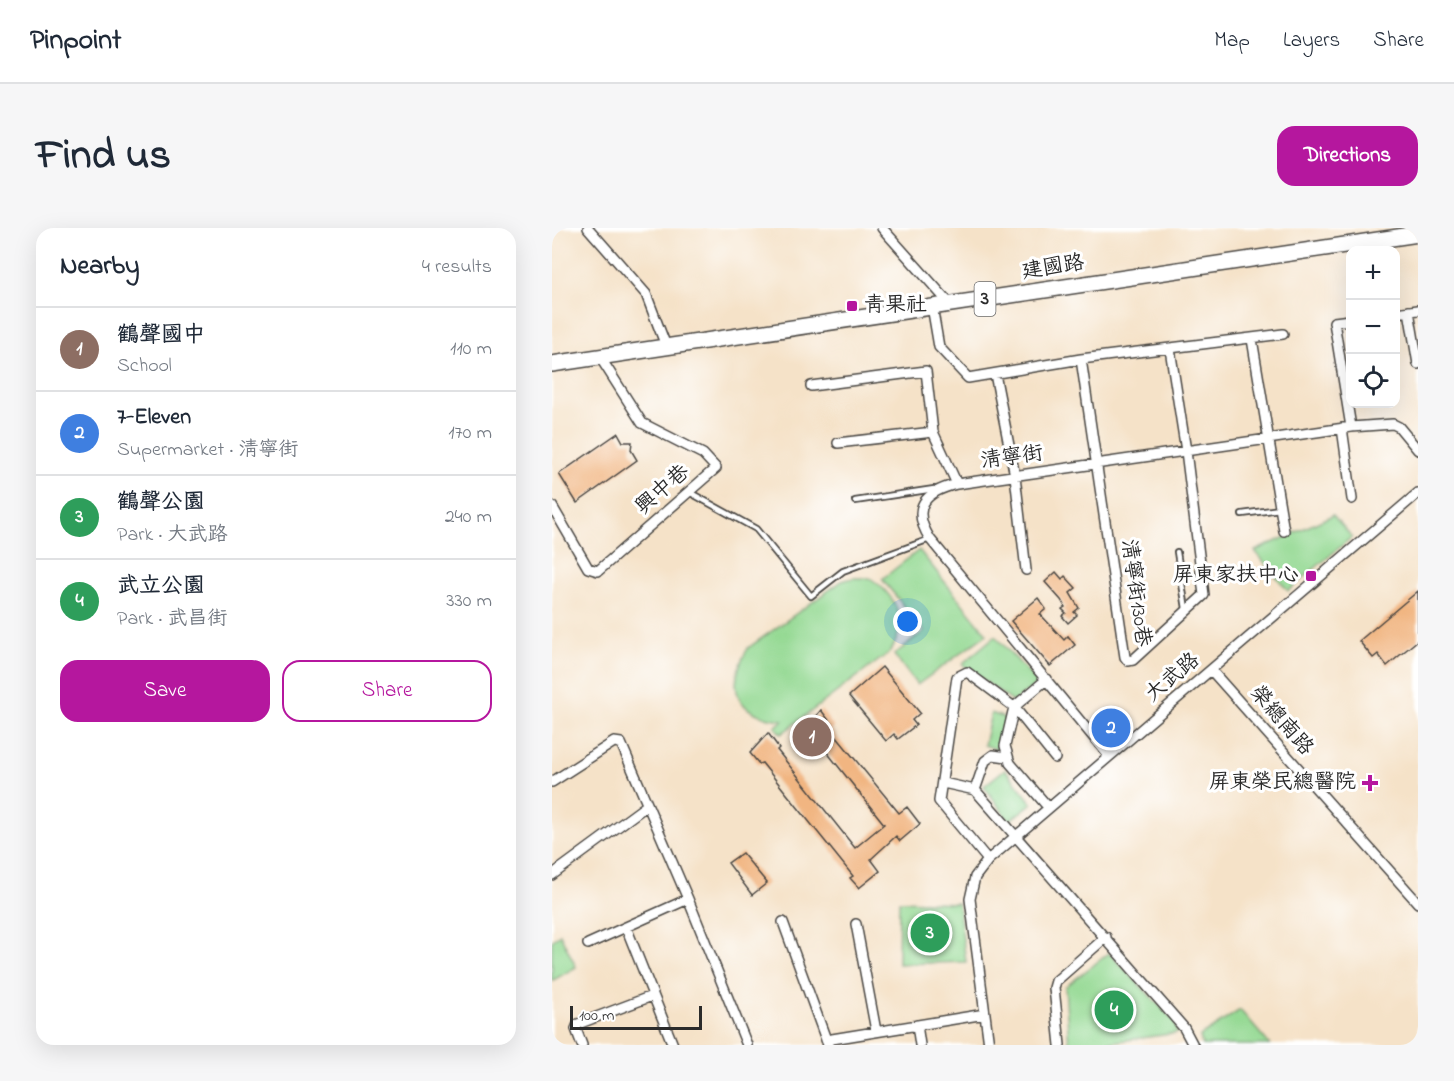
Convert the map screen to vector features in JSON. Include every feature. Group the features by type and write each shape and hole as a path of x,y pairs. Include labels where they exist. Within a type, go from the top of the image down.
{"main road":[{"name":"建國路","path":"552,364 1418,234"}],"street":[{"path":"588,228 646,294 666,346"},
{"path":"882,228 950,304"},
{"path":"932,306 939,347 968,378 1081,359 1283,334"},
{"path":"1413,310 1418,364"},
{"path":"1346,320 1334,322 1352,499"},
{"path":"1252,339 1284,531"},
{"path":"1170,349 1186,451"},
{"name":"興中巷","path":"552,506 588,568 598,571 716,468 703,454 642,423 600,357"},
{"path":"1081,359 1098,464"},
{"path":"812,386 926,371 933,432 957,484"},
{"path":"995,374 1015,476 1026,570"},
{"name":"清寧街","path":"937,489 957,484 1346,428 1393,424 1399,427 1418,450"},
{"path":"838,443 933,432"},
{"name":"清寧街130巷","path":"1098,464 1125,657 1128,661 1137,658 1204,595 1186,451"},
{"path":"937,489 926,498 921,511 921,524 930,539 1109,756"},
{"name":"大武路","path":"989,1045 970,899 975,877 988,860 1418,493"},
{"name":"榮總南路","path":"1211,670 1418,903"},
{"path":"988,860 939,801 957,676 967,672 1014,707 1055,758"},
{"path":"1047,679 1014,707 1005,746 1007,757 1048,807"},
{"path":"552,782 614,742 621,743 747,1045"},
{"path":"975,790 985,761 993,755 1007,757"},
{"path":"943,783 975,790 1184,1028 1193,1045"},
{"path":"552,875 646,806"},
{"path":"588,945 688,899"},
{"path":"783,922 827,1043 876,1031 985,1014"},
{"path":"856,924 876,1031"},
{"path":"626,927 673,1045"},
{"path":"1060,1045 1053,988 1056,981 1106,937"},
{"path":"582,1045 576,1029 578,1024 652,996"},
{"path":"917,1025 920,1045"}],"lane":[{"path":"855,501 937,489"},
{"path":"688,492 756,529 811,596 843,571 930,539"},
{"path":"1242,514 1280,509"},
{"path":"1177,552 1186,612"}],"green space":[{"path":"1333,515 1352,537 1288,591 1255,551"},
{"path":"919,550 987,634 917,685 894,655 924,631 882,579"},
{"path":"853,578 870,578 880,585 894,602 899,621 896,641 890,652 781,734 775,727 783,720 754,712 745,706 739,697 736,687 741,662 748,648 842,581"},
{"path":"995,636 1038,683 1013,702 962,664"},
{"path":"991,713 1010,720 1002,751 984,745"},
{"path":"1005,769 1032,803 1009,821 984,786"},
{"path":"899,901 958,903 966,962 898,964"},
{"path":"560,934 576,967 552,981 552,941"},
{"path":"1109,953 1174,1021 1177,1033 1090,1045 1069,1045 1065,987"},
{"path":"1240,1010 1270,1045 1202,1045 1200,1036"}],"building":[{"path":"618,433 623,442 632,442 631,450 637,460 577,503 559,474"},
{"path":"1056,572 1062,579 1065,576 1076,588 1070,593 1079,608 1074,612 1077,615 1068,623 1062,616 1066,613 1062,609 1065,607 1045,582"},
{"path":"1418,591 1418,640 1387,666 1378,654 1373,658 1359,641"},
{"path":"1038,598 1046,609 1040,614 1064,640 1068,636 1075,645 1050,666 1011,621"},
{"path":"882,667 920,713 912,720 916,725 898,739 894,734 886,741 849,696"},
{"path":"821,710 834,727 831,730 899,813 907,807 920,824 900,841 896,836 871,859 880,871 859,888 850,878 853,876 762,763 759,764 750,753 768,733 779,748 777,750 855,848 884,824 807,727"},
{"path":"742,853 767,883 752,895 728,863"}],"place":[{"name":"青果社","path":"852,306"},
{"name":"屏東家扶中心","path":"1311,576"},
{"name":"7-Eleven","path":"1111,728"},
{"name":"鶴聲國中","path":"812,737"},
{"name":"屏東榮民總醫院","path":"1370,783"},
{"name":"鶴聲公園","path":"930,933"},
{"name":"武立公園","path":"1114,1010"}]}
